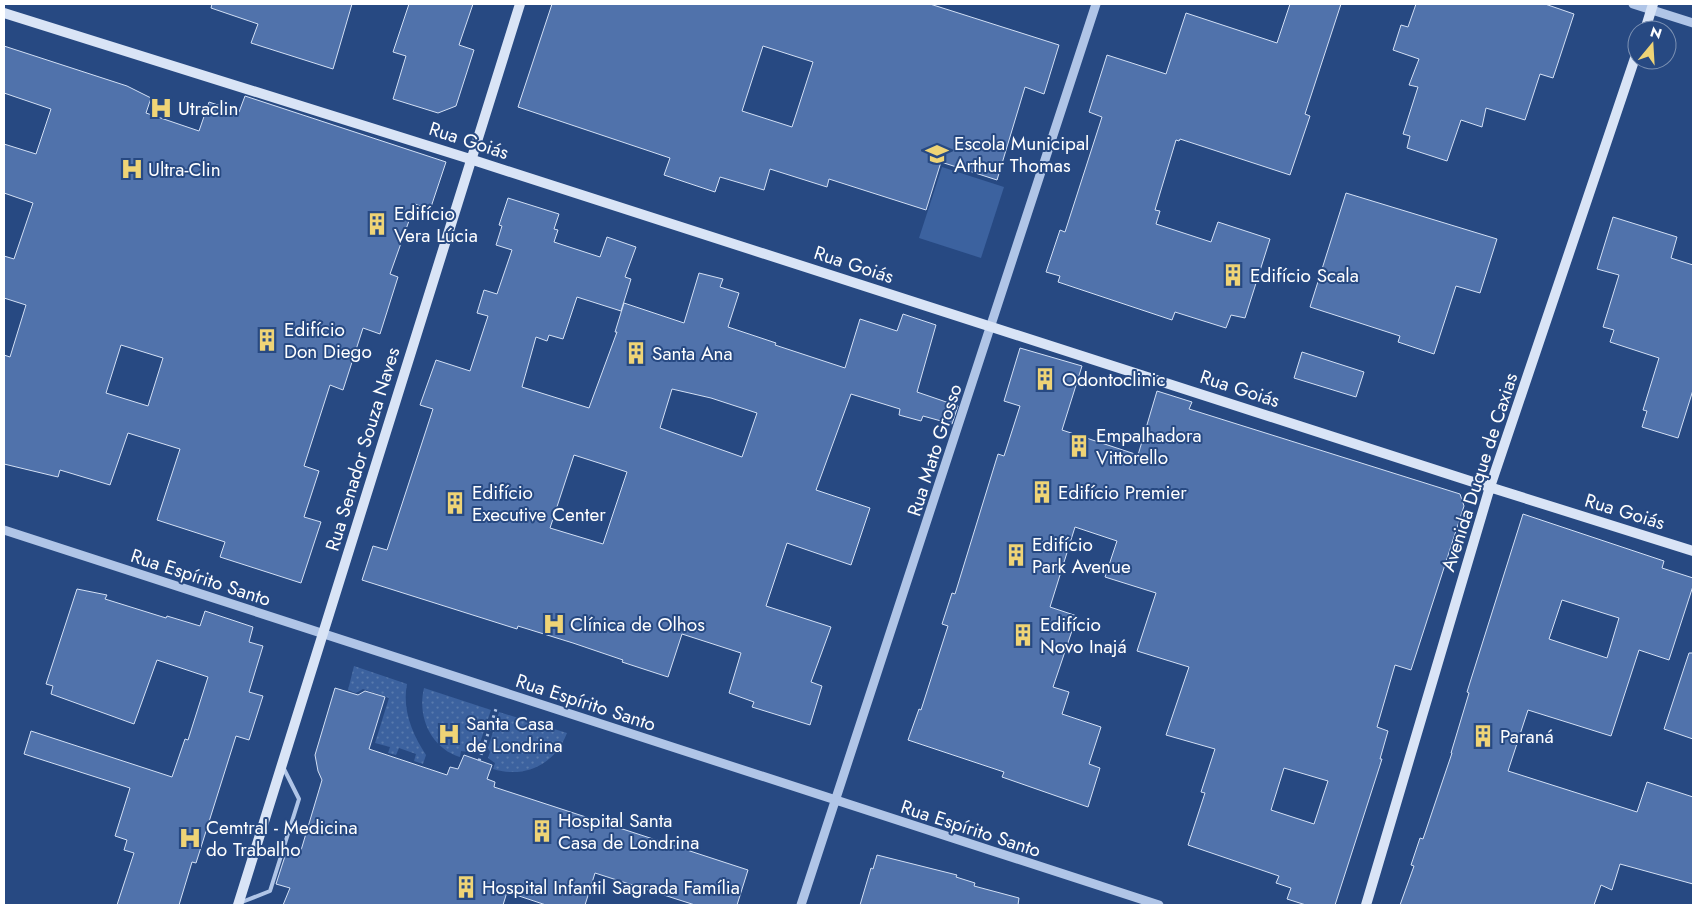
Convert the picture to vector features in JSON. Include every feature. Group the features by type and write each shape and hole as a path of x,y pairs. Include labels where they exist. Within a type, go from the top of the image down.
{"main road":[{"name":"Rua Senador Souza Naves","path":"238,904 520,4"},
{"path":"1648,20 1652,7"},
{"name":"Rua Goiás","path":"4,13 470,159 1693,551"},
{"name":"Avenida Duque de Caxias","path":"1366,905 1490,487 1631,70"}],"street":[{"name":"Rua Mato Grosso","path":"801,905 1096,4"},
{"path":"1633,4 1652,7 1693,23"},
{"name":"Rua Espírito Santo","path":"4,530 1159,905"}],"lane":[{"path":"238,904 270,891 300,799 282,765"}],"path":[{"path":"479,760 502,692"}],"shaded area":[{"path":"942,167 1004,187 981,258 919,238"},
{"path":"354,666 407,684 407,712 416,739 426,755 423,764 414,761 416,754 399,748 396,755 388,753 390,747 375,743 389,698 363,689 356,693 348,690"},
{"path":"424,688 491,710 479,746 469,752 461,751 460,757 450,753 434,739 428,730 423,710"},
{"path":"499,712 567,733 555,753 538,766 517,772 493,769 495,763 488,758 490,752 488,748"}],"building":[{"path":"212,4 352,4 333,69 251,43 258,24 211,8"},
{"path":"409,4 473,4 459,45 474,50 456,106 438,113 393,99 406,56 393,52"},
{"path":"552,4 930,4 1059,45 1044,94 1025,87 997,180 941,162 926,210 829,179 827,187 770,169 764,190 720,177 715,192 664,175 670,158 518,107","holes":["763,46 813,62 792,127 742,111"]},
{"path":"1290,4 1341,4 1305,114 1310,116 1290,175 1180,139 1179,141 1176,140 1155,210 1160,211 1156,224 1211,242 1218,222 1270,239 1245,318 1231,315 1226,328 1175,312 1172,320 1058,282 1060,276 1046,272 1060,230 1065,232 1102,117 1089,112 1107,55 1166,74 1186,13 1277,43"},
{"path":"1416,4 1545,4 1574,14 1553,78 1540,74 1525,120 1486,108 1482,127 1461,120 1447,161 1407,148 1410,136 1403,134 1418,87 1409,85 1419,59 1393,50 1401,25 1408,27"},
{"path":"4,46 127,86 151,98 146,113 199,131 209,102 239,112 245,96 446,162 430,210 415,204 390,274 398,277 380,334 363,328 343,390 330,385 304,466 319,471 304,517 321,522 301,583 220,557 225,542 157,520 180,449 128,433 110,485 60,470 58,477 4,464 4,355 10,357 26,305 4,298 4,256 14,259 33,203 4,193 4,144 36,154 51,109 4,93","holes":["121,345 163,358 148,406 106,393"]},
{"path":"1346,193 1497,239 1480,293 1456,286 1434,354 1398,342 1400,336 1310,307"},
{"path":"508,198 559,214 554,229 558,230 554,242 600,257 607,237 636,247 625,277 631,279 621,311 577,297 563,339 549,335 547,341 536,337 522,387 589,408 617,332 615,332 624,303 684,323 699,273 723,279 720,287 739,293 728,327 845,368 860,319 897,331 903,314 936,325 917,392 958,406 952,424 923,416 921,421 899,415 900,409 851,394 816,490 870,508 851,565 787,543 766,606 831,627 811,682 822,686 810,725 752,707 754,702 729,693 741,653 682,634 668,677 573,643 518,626 517,629 362,580 373,546 387,550 433,409 420,405 436,360 470,371 488,316 477,313 484,290 497,294 512,250 496,245 502,226 499,225","holes":["672,389 711,398 757,413 742,457 660,428","574,455 627,472 603,544 550,528"]},
{"path":"1613,217 1677,237 1671,258 1693,265 1693,390 1678,438 1642,427 1647,411 1643,410 1659,358 1610,342 1614,330 1603,327 1619,275 1597,269"},
{"path":"1020,348 1082,366 1062,430 1138,455 1157,391 1192,402 1189,409 1460,494 1464,506 1411,670 1395,665 1377,727 1388,731 1380,759 1382,759 1335,905 1306,905 1287,899 1291,888 1276,883 1279,876 1188,845 1205,793 1201,792 1215,749 1166,735 1189,667 1137,651 1156,593 1105,577 1117,541 1075,527 1050,607 1077,616 1053,687 1069,692 1062,714 1101,727 1089,764 1100,768 1088,807 1002,777 1004,772 908,740 919,709 921,710 948,626 942,624 952,593 955,594 998,454 1004,456 1020,406 1004,401","holes":["1284,768 1328,781 1314,824 1271,810"]},
{"path":"1302,352 1364,372 1356,397 1294,378"},
{"path":"1523,514 1664,561 1662,568 1693,578 1693,586 1669,660 1639,650 1611,736 1528,710 1508,771 1637,812 1647,782 1693,797 1693,884 1620,864 1612,890 1601,885 1594,905 1400,905 1414,866 1411,865 1420,838 1423,839 1452,753 1469,693 1467,692","holes":["1562,600 1619,618 1607,658 1549,639"]},
{"path":"77,589 107,595 105,599 166,618 167,616 200,626 205,611 253,627 249,642 263,646 249,692 263,696 249,740 236,736 196,863 192,862 179,905 117,905 134,853 124,850 127,840 115,836 130,788 24,754 31,731 172,777 185,739 188,740 208,677 157,660 134,724 51,694 53,686 46,684"},
{"path":"1689,653 1693,653 1693,739 1664,729"},
{"path":"335,688 358,695 365,691 385,697 369,749 447,775 450,767 458,769 464,755 492,765 487,779 495,782 494,787 748,870 737,905 695,905 595,873 585,905 546,905 507,892 503,905 283,905 290,888 276,884 286,853 299,857 322,780 315,755"},
{"path":"877,855 957,875 956,877 975,883 974,886 1019,898 1018,905 860,905"}],"place":[{"name":"Utraclin","path":"161,108"},
{"name":"Escola Municipal Arthur Thomas","path":"937,154"},
{"name":"Ultra-Clin","path":"132,169"},
{"name":"Edifício Vera Lúcia","path":"377,224"},
{"name":"Edifício Scala","path":"1233,275"},
{"name":"Edifício Don Diego","path":"267,340"},
{"name":"Santa Ana","path":"636,353"},
{"name":"Odontoclinic","path":"1045,379"},
{"name":"Empalhadora Vittorello","path":"1079,446"},
{"name":"Edifício Premier","path":"1042,492"},
{"name":"Edifício Executive Center","path":"455,503"},
{"name":"Edifício Park Avenue","path":"1016,555"},
{"name":"Clínica de Olhos","path":"554,624"},
{"name":"Edifício Novo Inajá","path":"1023,635"},
{"name":"Santa Casa de Londrina","path":"449,734"},
{"name":"Paraná","path":"1483,736"},
{"name":"Hospital Santa Casa de Londrina","path":"542,831"},
{"name":"Cemtral - Medicina do Trabalho","path":"190,838"},
{"name":"Hospital Infantil Sagrada Família","path":"466,887"}]}
